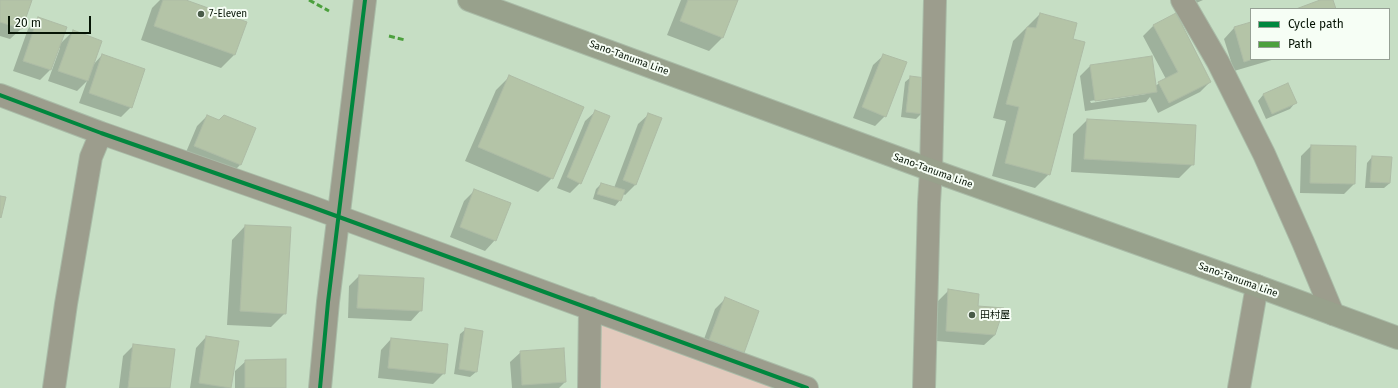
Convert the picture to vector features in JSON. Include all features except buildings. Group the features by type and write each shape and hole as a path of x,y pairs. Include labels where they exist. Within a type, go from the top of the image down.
{"main road":[{"name":"Sano-Tanuma Line","path":"469,0 931,170 1257,286 1398,338"}],"street":[{"path":"320,388 328,302 364,0"},
{"path":"924,388 935,0"},
{"path":"1182,0 1218,62 1264,154 1333,314"},
{"path":"0,95 101,134 339,217 807,388"},
{"path":"54,388 66,304 91,157 101,134"},
{"path":"1239,388 1257,286"},
{"path":"589,388 590,308"}],"shaded area":[{"path":"590,308 807,388 589,388"}],"marked path":[{"path":"309,0 329,11"},
{"path":"389,36 405,40"}],"cycle path":[{"path":"320,388 328,302 365,0"},
{"path":"0,95 101,133 309,206 807,388"}],"place":[{"name":"7-Eleven","path":"201,14"},
{"name":"田村屋","path":"972,315"}]}
